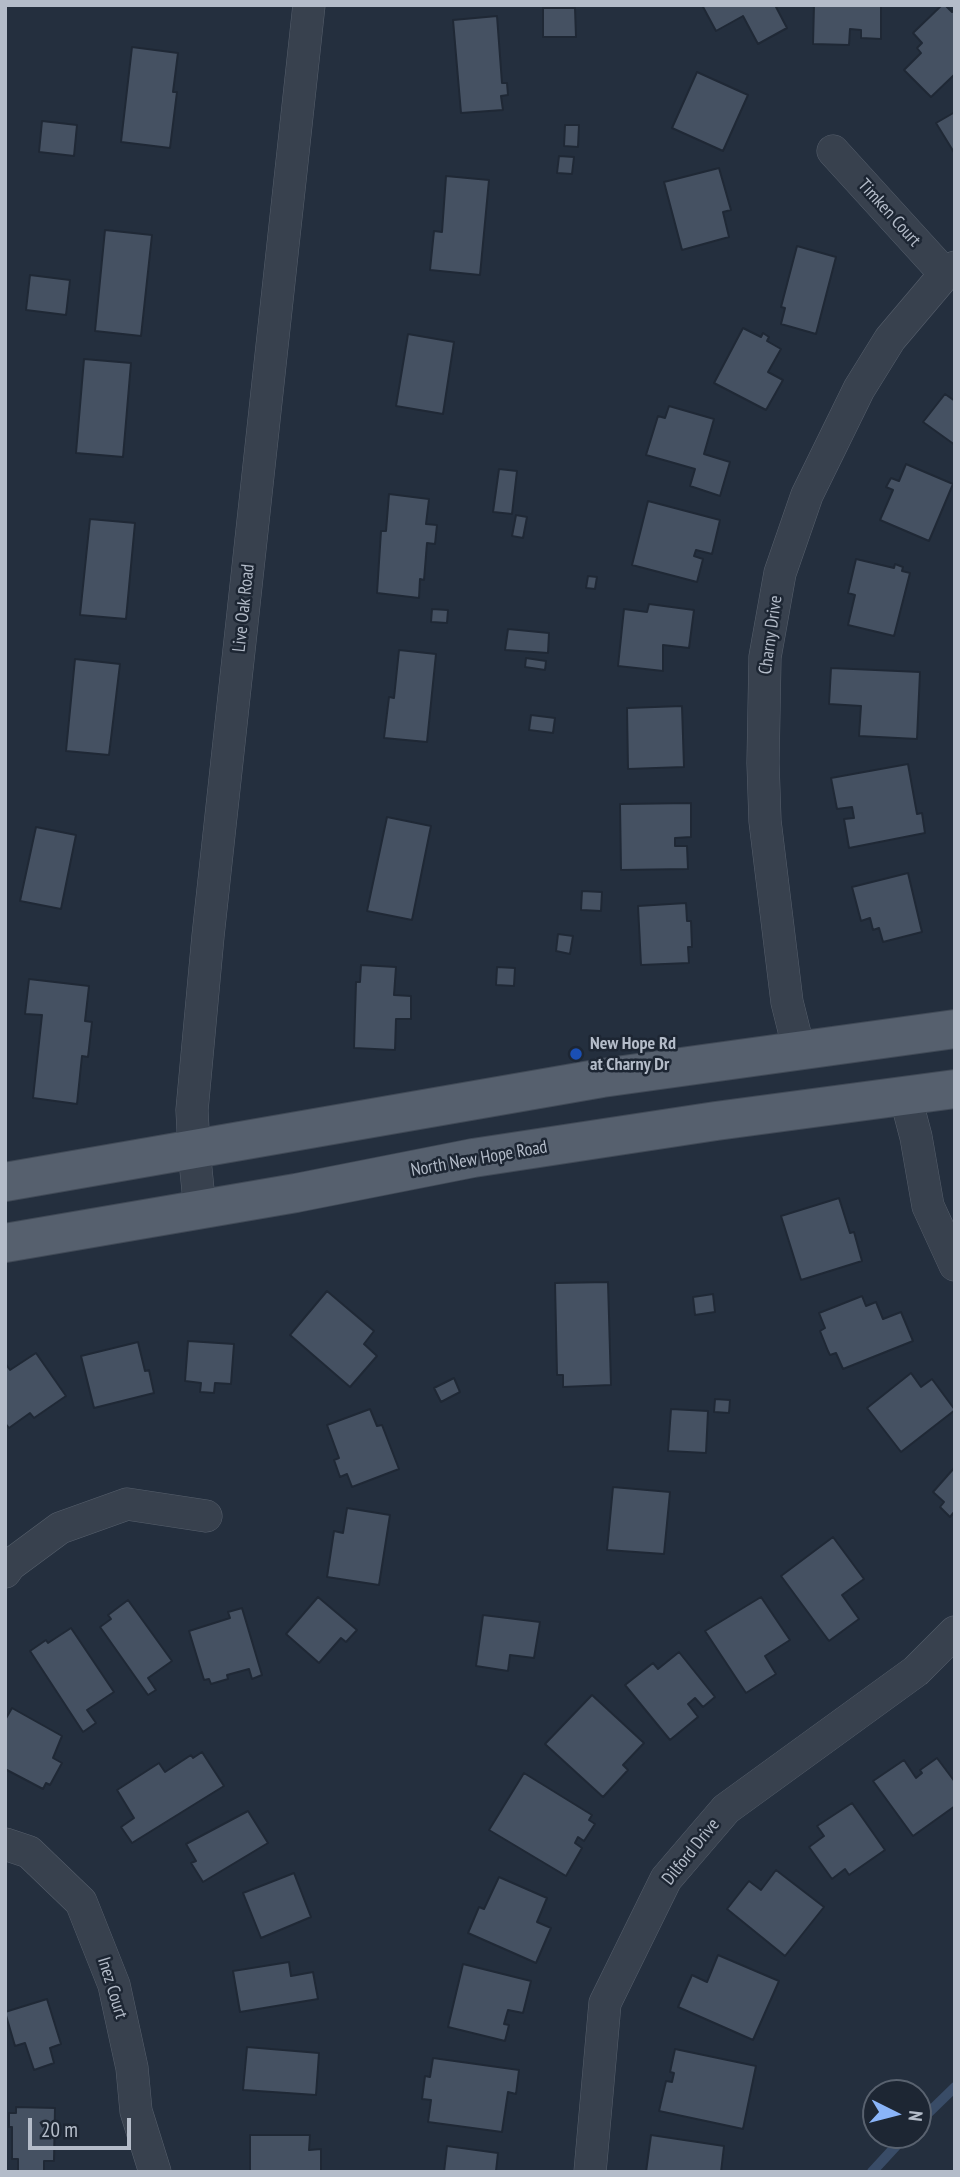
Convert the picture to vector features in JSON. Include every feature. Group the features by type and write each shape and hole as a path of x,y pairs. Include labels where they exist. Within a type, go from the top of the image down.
{"main road":[{"path":"5,1182 602,1077 955,1029"},
{"name":"North New Hope Road","path":"5,1242 201,1210 473,1158 716,1121 955,1089"}],"street":[{"name":"Live Oak Road","path":"201,1210 192,1110 208,936 309,5"},
{"name":"Timken Court","path":"833,151 950,271"},
{"name":"Charny Drive","path":"799,1050 787,1002 765,821 765,657 780,573 807,495 859,389 890,339 950,271"},
{"path":"905,1095 916,1137 928,1206 955,1265"},
{"path":"5,1572 10,1565 60,1528 127,1504 206,1516"},
{"name":"Dilford Drive","path":"590,2172 605,2003 666,1879 726,1809 916,1671 955,1632"},
{"name":"Inez Court","path":"5,1844 29,1852 80,1902 114,1985 132,2068 136,2111 155,2172"}],"building":[{"path":"702,5 775,5 787,28 758,44 743,16 716,31"},
{"path":"814,5 881,5 881,39 861,38 861,30 850,29 849,45 813,44"},
{"path":"942,5 952,12 955,9 955,74 931,97 904,70 921,53 917,48 922,43 913,33"},
{"path":"543,8 575,8 576,37 543,37"},
{"path":"497,16 502,83 507,83 508,95 501,96 503,110 461,113 453,20"},
{"path":"132,47 178,53 173,92 177,92 170,148 121,142"},
{"path":"697,72 748,95 723,151 672,128"},
{"path":"955,112 955,154 936,123"},
{"path":"42,121 77,125 74,156 39,152"},
{"path":"565,125 579,125 578,147 564,146"},
{"path":"559,156 574,157 572,174 557,173"},
{"path":"719,168 731,210 723,212 729,237 682,250 664,182"},
{"path":"446,176 489,180 480,275 430,270 434,231 442,232"},
{"path":"105,230 152,235 141,336 95,331"},
{"path":"797,246 836,257 816,334 781,324 785,308 781,307"},
{"path":"30,275 70,280 66,315 26,310"},
{"path":"743,328 761,337 763,333 769,337 767,341 781,349 768,372 783,380 766,410 714,383"},
{"path":"408,334 454,342 443,414 396,406"},
{"path":"84,359 131,363 123,457 76,453"},
{"path":"945,394 955,401 955,445 923,422"},
{"path":"669,406 714,419 704,454 730,462 720,496 690,486 695,469 646,455 658,416 665,418"},
{"path":"906,464 953,484 929,541 880,520 893,490 886,487 891,478 899,481"},
{"path":"499,469 517,471 512,514 493,512"},
{"path":"389,494 429,499 426,524 437,525 435,544 427,543 424,580 420,579 419,598 377,593 381,531 386,531"},
{"path":"648,501 720,520 712,554 696,550 694,556 703,559 697,582 632,565"},
{"path":"516,515 527,517 523,538 512,536"},
{"path":"90,519 135,523 126,619 80,615"},
{"path":"856,559 894,568 895,564 903,567 902,571 910,573 894,636 848,625 855,595 848,593"},
{"path":"588,576 597,577 595,589 586,588"},
{"path":"649,604 694,610 689,648 663,645 663,671 618,666 624,609 647,612"},
{"path":"432,609 448,610 447,623 431,622"},
{"path":"508,629 549,633 548,653 505,650"},
{"path":"399,650 436,654 427,742 384,738 389,697 394,698"},
{"path":"526,658 546,661 545,670 525,667"},
{"path":"75,659 120,664 109,755 66,751"},
{"path":"831,668 920,672 917,739 859,736 861,706 829,704"},
{"path":"682,706 684,767 628,769 627,708"},
{"path":"531,715 555,718 553,733 529,730"},
{"path":"908,764 917,814 922,813 925,833 849,848 844,819 854,818 852,807 837,809 831,778"},
{"path":"691,803 691,837 675,838 675,846 687,846 688,869 621,870 620,804"},
{"path":"387,817 431,826 412,920 367,911"},
{"path":"36,827 76,835 61,909 20,901"},
{"path":"908,873 922,932 883,942 879,928 873,930 870,918 861,921 852,887"},
{"path":"582,891 602,892 601,911 581,910"},
{"path":"686,903 687,921 691,921 692,947 688,947 689,963 641,965 638,906"},
{"path":"558,934 573,936 570,954 556,951"},
{"path":"361,965 396,967 394,995 411,996 411,1019 396,1019 395,1050 354,1048 356,982 360,982"},
{"path":"497,967 515,968 514,986 496,985"},
{"path":"29,979 89,986 85,1021 92,1022 88,1057 82,1056 77,1104 33,1098 42,1015 25,1014"},
{"path":"839,1198 850,1233 854,1232 862,1261 801,1280 781,1216"},
{"path":"608,1282 611,1385 563,1387 563,1375 557,1375 555,1283"},
{"path":"327,1291 374,1331 364,1344 377,1356 350,1387 290,1335"},
{"path":"713,1294 715,1312 695,1315 693,1297"},
{"path":"862,1296 866,1306 876,1302 883,1319 901,1312 913,1341 843,1369 836,1353 830,1355 828,1351 820,1331 825,1328 819,1313"},
{"path":"188,1341 234,1344 231,1384 215,1383 214,1393 200,1392 201,1383 185,1381"},
{"path":"138,1342 145,1371 149,1370 154,1393 94,1408 81,1356"},
{"path":"36,1353 66,1396 34,1418 30,1413 9,1428 5,1423 5,1363 10,1370"},
{"path":"911,1373 921,1387 932,1379 955,1410 901,1452 867,1408"},
{"path":"454,1378 460,1392 441,1402 434,1388"},
{"path":"715,1399 730,1400 729,1413 714,1412"},
{"path":"370,1409 377,1426 382,1425 399,1469 352,1487 347,1474 340,1477 334,1460 339,1458 327,1425"},
{"path":"671,1409 708,1411 706,1453 668,1451"},
{"path":"955,1467 955,1511 950,1517 940,1507 944,1502 933,1492"},
{"path":"613,1487 670,1492 664,1554 607,1550"},
{"path":"347,1508 390,1515 379,1585 327,1577 334,1531 343,1533"},
{"path":"833,1537 864,1579 842,1595 859,1619 829,1641 781,1576"},
{"path":"318,1597 357,1630 346,1642 341,1638 319,1663 286,1634"},
{"path":"761,1597 790,1640 765,1656 776,1674 746,1693 705,1631"},
{"path":"128,1600 172,1661 148,1678 156,1690 148,1695 100,1627 111,1619 108,1615"},
{"path":"242,1608 262,1675 252,1679 249,1669 227,1675 228,1679 211,1684 209,1679 204,1680 189,1631 230,1618 228,1612"},
{"path":"483,1615 540,1622 534,1658 510,1655 508,1671 476,1666"},
{"path":"71,1628 114,1692 87,1710 96,1723 83,1732 30,1651"},
{"path":"679,1652 715,1697 703,1707 695,1698 688,1704 698,1717 670,1740 625,1685 653,1663 658,1669"},
{"path":"592,1695 644,1743 623,1765 628,1770 603,1797 545,1744"},
{"path":"12,1708 62,1736 53,1758 62,1763 50,1785 46,1783 43,1789 5,1769 5,1720"},
{"path":"202,1752 224,1786 132,1843 121,1827 134,1818 117,1790 159,1763 165,1772 191,1755 193,1758"},
{"path":"937,1758 955,1782 955,1806 913,1836 873,1781 904,1760 916,1778 922,1773 920,1770"},
{"path":"524,1773 592,1815 589,1820 595,1824 584,1841 578,1837 575,1843 582,1848 566,1876 489,1830"},
{"path":"852,1803 885,1850 849,1875 845,1869 832,1879 809,1847 824,1836 817,1826"},
{"path":"248,1811 268,1843 203,1882 191,1863 196,1861 186,1844"},
{"path":"776,1870 824,1907 785,1956 727,1909 749,1881 761,1890"},
{"path":"294,1873 311,1917 261,1938 243,1893"},
{"path":"499,1877 547,1898 537,1922 551,1928 536,1963 468,1933 479,1907 484,1909"},
{"path":"718,1955 779,1981 753,2040 678,2007 692,1975 707,1982"},
{"path":"289,1962 291,1976 313,1972 318,1999 240,2012 233,1971"},
{"path":"463,1964 531,1981 523,2013 508,2010 504,2024 509,2025 505,2041 448,2027"},
{"path":"47,1999 61,2044 50,2048 54,2063 34,2070 25,2043 15,2046 5,2012"},
{"path":"247,2047 319,2053 316,2095 243,2090"},
{"path":"675,2049 756,2066 743,2129 659,2111 666,2081 672,2082 674,2073 670,2072"},
{"path":"433,2058 519,2070 516,2094 508,2092 502,2132 428,2122 431,2100 422,2099 425,2076 430,2077"},
{"path":"16,2107 55,2108 54,2161 44,2161 44,2172 18,2172 18,2159 12,2159 9,2113 16,2113"},
{"path":"250,2135 310,2135 309,2150 321,2149 321,2172 250,2172"},
{"path":"651,2135 724,2146 721,2172 646,2172"},
{"path":"447,2146 498,2153 496,2171 501,2172 444,2172"}],"waterway":[{"path":"932,2109 955,2087"},
{"path":"872,2172 893,2149"}],"place":[{"name":"New Hope Rd at Charny Dr","path":"576,1054"}]}
